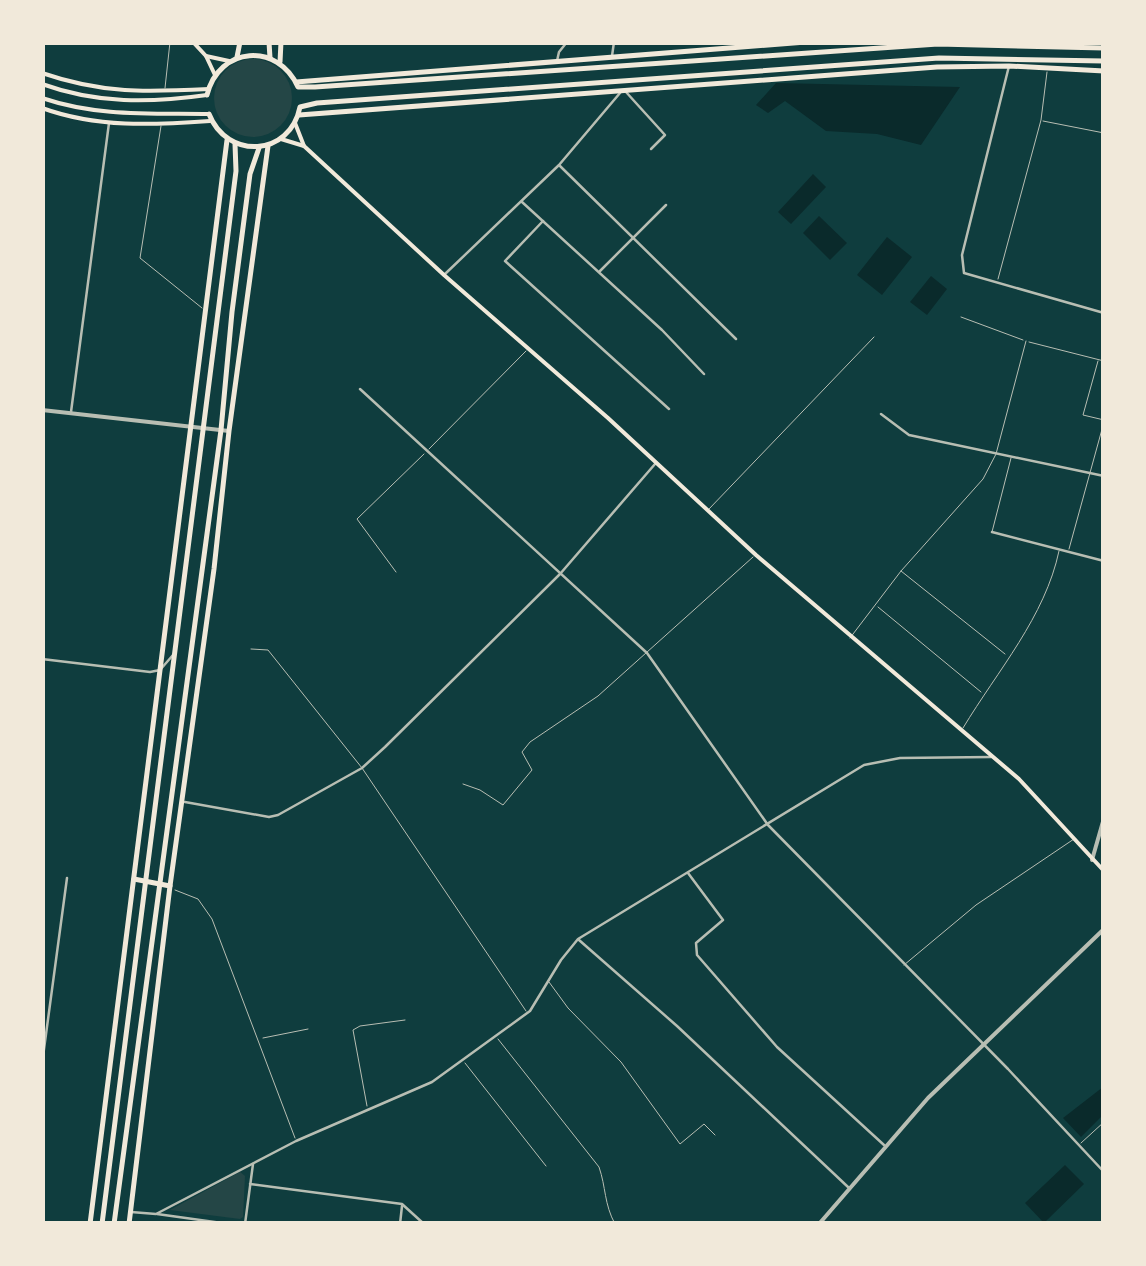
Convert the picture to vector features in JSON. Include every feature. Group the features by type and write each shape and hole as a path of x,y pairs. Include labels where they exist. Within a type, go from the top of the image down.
{"main road":[{"path":"193,42 206,56 215,75"},
{"path":"238,57 240,42"},
{"path":"269,42 270,58"},
{"path":"280,62 281,42"},
{"path":"297,85 806,42"},
{"path":"250,54 253,43"},
{"path":"297,85 938,44 1104,48"},
{"path":"208,92 215,75 229,61 250,54 280,62 297,85"},
{"path":"206,56 229,61"},
{"path":"42,98 68,107 210,118 227,140 259,148 282,139 295,124 299,111 317,102 939,58 1104,61"},
{"path":"299,111 921,68 1008,66 1104,71"},
{"path":"42,73 112,91 208,92"},
{"path":"42,84 72,95 109,100 151,101 208,92"},
{"path":"68,107 68,117"},
{"path":"42,108 68,117 110,123 161,124 210,118"},
{"path":"295,124 304,146"},
{"path":"282,139 304,146 706,511 1019,779 1104,870"},
{"path":"90,1224 227,140"},
{"path":"102,1224 236,171 234,144"},
{"path":"129,1224 268,146"},
{"path":"114,1224 221,430 250,174 259,148"},
{"path":"134,878 170,886"},
{"path":"101,1128 114,1129"},
{"path":"126,1132 140,1133"}],"street":[{"path":"556,62 567,42"},
{"path":"612,57 614,42"},
{"path":"655,53 656,42"},
{"path":"690,51 692,42"},
{"path":"1008,66 962,256 964,273 1104,313"},
{"path":"444,275 558,164 624,90 665,135 651,149"},
{"path":"71,414 110,123"},
{"path":"558,164 736,340"},
{"path":"521,201 704,374"},
{"path":"598,272 666,205"},
{"path":"543,221 505,262 670,410"},
{"path":"360,388 648,654 768,826 1104,1172"},
{"path":"42,410 229,431"},
{"path":"881,414 909,435 1104,476"},
{"path":"183,802 269,817 362,768 560,574 654,464"},
{"path":"992,532 1104,561"},
{"path":"42,659 150,672 160,670 174,654"},
{"path":"156,1214 296,1141 432,1082 537,1003 578,939 864,765 900,758 992,756"},
{"path":"1092,860 1104,818"},
{"path":"688,872 723,920 696,944 698,956 776,1047 884,1145"},
{"path":"42,1064 67,878"},
{"path":"818,1224 884,1145 1104,929"},
{"path":"578,939 848,1187"},
{"path":"246,1224 253,1163"},
{"path":"250,1184 402,1204 424,1224"},
{"path":"400,1224 402,1204"},
{"path":"131,1212 229,1224"},
{"path":"414,1224 415,1214"}],"lane":[{"path":"165,91 170,42"},
{"path":"997,282 1041,120 1047,68"},
{"path":"1041,120 1104,133"},
{"path":"161,124 140,258 205,311"},
{"path":"960,317 1026,341 1104,361"},
{"path":"706,511 874,337"},
{"path":"850,638 901,571 983,479 996,454 1026,341"},
{"path":"396,572 357,519 528,348"},
{"path":"1068,552 1104,421 1084,415 1098,360"},
{"path":"992,532 1011,458"},
{"path":"962,731 1034,621 1052,582 1059,551"},
{"path":"463,784 504,806 532,770 522,752 530,742 598,696 756,555"},
{"path":"901,571 1008,656"},
{"path":"876,605 983,694"},
{"path":"251,649 268,650 362,768 527,1012"},
{"path":"904,965 976,905 1074,839"},
{"path":"170,886 198,899 206,908 260,1039 296,1141"},
{"path":"549,982 568,1008 621,1062 680,1144 704,1124 715,1135"},
{"path":"368,1109 354,1030 405,1020"},
{"path":"260,1039 308,1029"},
{"path":"496,1036 599,1166 606,1189 604,1204 615,1224"},
{"path":"463,1060 546,1166"},
{"path":"1078,1145 1104,1122"}],"shaded area":[{"path":"253,59 268,62 280,71 289,83 289,113 280,125 268,134 253,137 238,134 226,125 217,113 214,98 217,83 226,71 238,62"},
{"path":"776,83 960,87 921,145 877,134 826,131 785,101 768,113 756,105"},
{"path":"813,174 826,187 791,224 778,212"},
{"path":"819,216 847,243 830,260 803,233"},
{"path":"887,237 912,257 882,295 857,275"},
{"path":"931,276 947,289 927,315 910,302"},
{"path":"1103,1087 1103,1115 1081,1137 1063,1118"},
{"path":"1065,1165 1084,1184 1044,1223 1025,1203"},
{"path":"240,1172 245,1176 240,1219 170,1210"}]}
